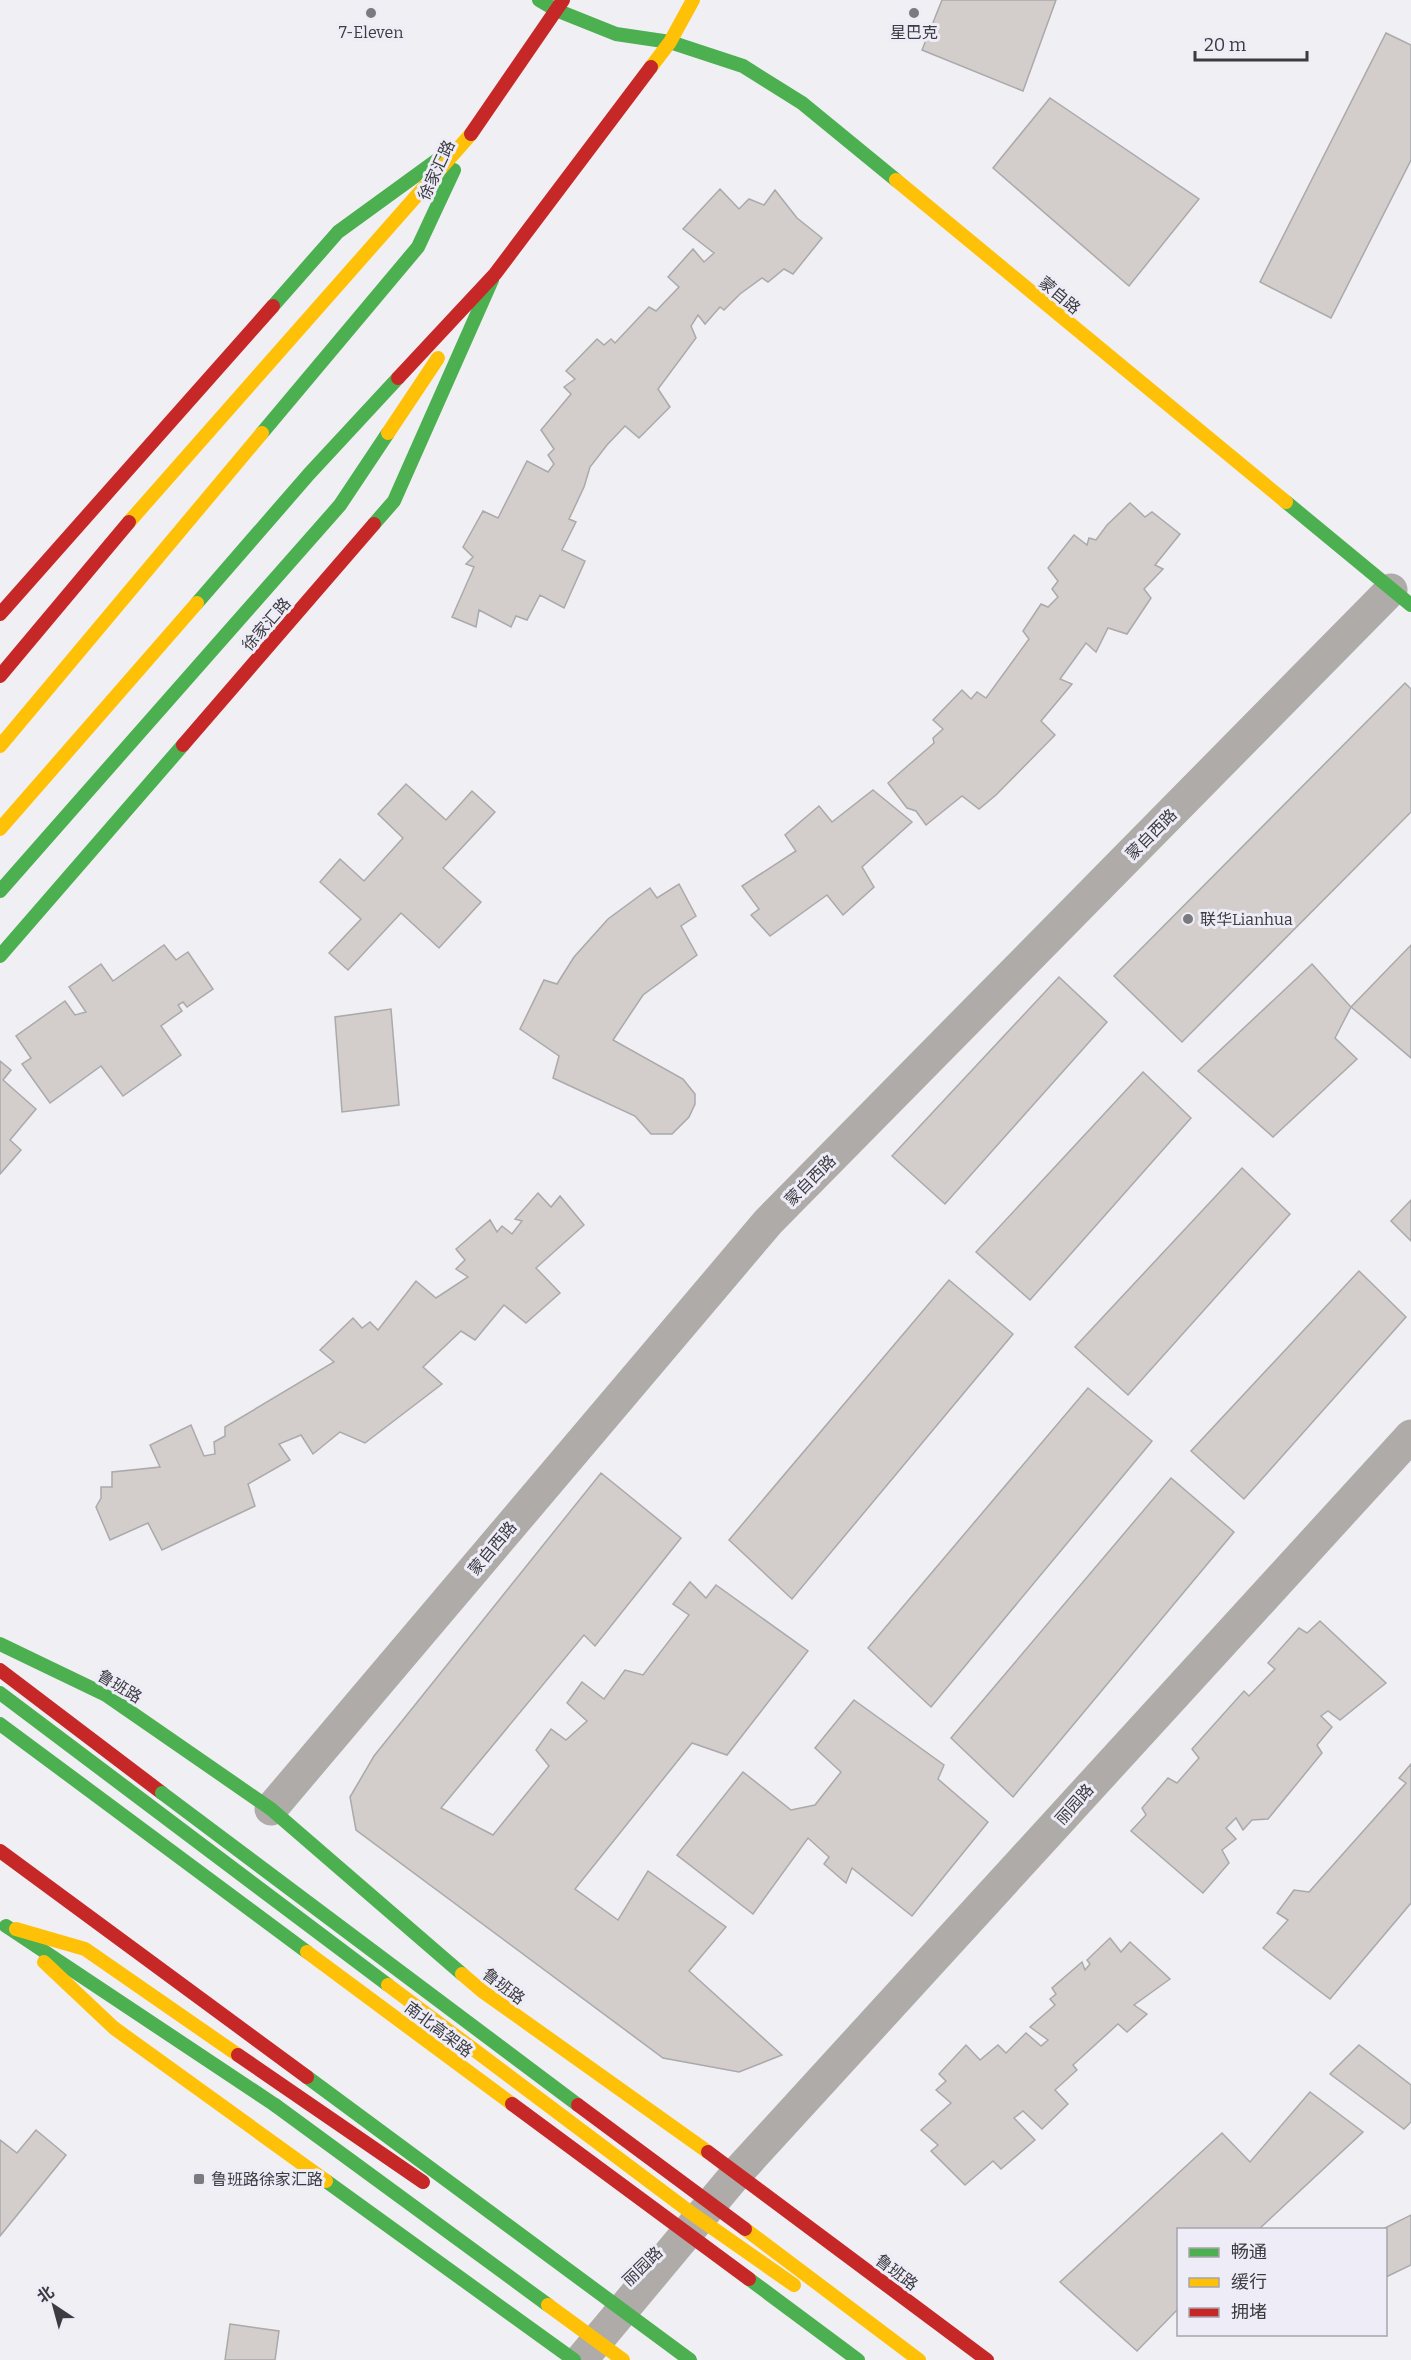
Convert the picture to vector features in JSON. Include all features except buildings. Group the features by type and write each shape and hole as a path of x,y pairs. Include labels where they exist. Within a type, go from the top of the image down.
{"main road":[{"name":"蒙自路","path":"540,0 559,5 616,34 670,42 743,66 802,103 1401,598"},
{"name":"徐家汇路","path":"0,829 309,474 495,274 670,42 693,0"},
{"name":"徐家汇路","path":"0,676 127,525 470,136 559,5"},
{"name":"徐家汇路","path":"0,746 418,247 470,136"},
{"path":"0,614 338,232 470,136"},
{"name":"徐家汇路","path":"0,956 394,501 495,274"},
{"path":"0,891 340,505 495,274"},
{"name":"鲁班路","path":"0,1644 106,1695 271,1809 482,1991 737,2173 987,2360"},
{"path":"0,1670 918,2360"},
{"path":"0,1693 697,2216 805,2293"},
{"name":"南北高架路","path":"0,1724 858,2360"},
{"path":"0,1851 690,2360"},
{"path":"3,1923 274,2104 623,2360"},
{"path":"3,1923 85,1949 436,2191"},
{"path":"3,1923 114,2028 565,2357"},
{"path":"456,2204 610,2310 678,2360"},
{"path":"834,2313 901,2360"}],"street":[{"name":"蒙自西路","path":"271,1809 768,1222 1401,598"},
{"name":"丽园路","path":"565,2357 737,2173 1411,1436"}],"traffic: fast":[{"path":"539,0 556,10 616,34 670,42 743,66 802,103 896,180"},
{"path":"273,306 338,232 444,155"},
{"path":"262,433 418,247 454,170"},
{"path":"374,524 394,501 492,280"},
{"path":"197,603 309,474 398,378"},
{"path":"0,891 340,505 388,433"},
{"path":"1286,502 1411,605"},
{"path":"0,956 183,745"},
{"path":"0,1644 106,1695 271,1809 462,1974"},
{"path":"0,1693 388,1985"},
{"path":"0,1724 307,1952"},
{"path":"162,1793 578,2105"},
{"path":"6,1926 275,2105"},
{"path":"307,2077 690,2360"},
{"path":"275,2105 548,2305"},
{"path":"326,2181 574,2360"},
{"path":"749,2279 858,2360"}],"traffic: slow":[{"path":"651,67 670,42 693,0"},
{"path":"129,522 471,134"},
{"path":"896,180 1286,502"},
{"path":"388,433 438,358"},
{"path":"0,746 262,433"},
{"path":"0,829 197,603"},
{"path":"16,1929 85,1949 238,2055"},
{"path":"307,1952 512,2104"},
{"path":"44,1962 114,2028 326,2181"},
{"path":"462,1974 482,1991 708,2152"},
{"path":"388,1985 694,2215 794,2285"},
{"path":"745,2229 919,2360"},
{"path":"548,2305 623,2360"}],"traffic: jam":[{"path":"471,134 563,0"},
{"path":"398,378 495,274 651,67"},
{"path":"0,614 273,306"},
{"path":"0,676 129,522"},
{"path":"183,745 374,524"},
{"path":"0,1670 162,1793"},
{"path":"0,1851 307,2077"},
{"path":"238,2055 423,2182"},
{"path":"512,2104 749,2279"},
{"path":"578,2105 745,2229"},
{"path":"708,2152 987,2360"}],"place":[{"name":"7-Eleven","path":"371,13"},
{"name":"星巴克","path":"914,13"},
{"name":"联华Lianhua","path":"1188,919"},
{"name":"鲁班路徐家汇路","path":"199,2179"}]}
